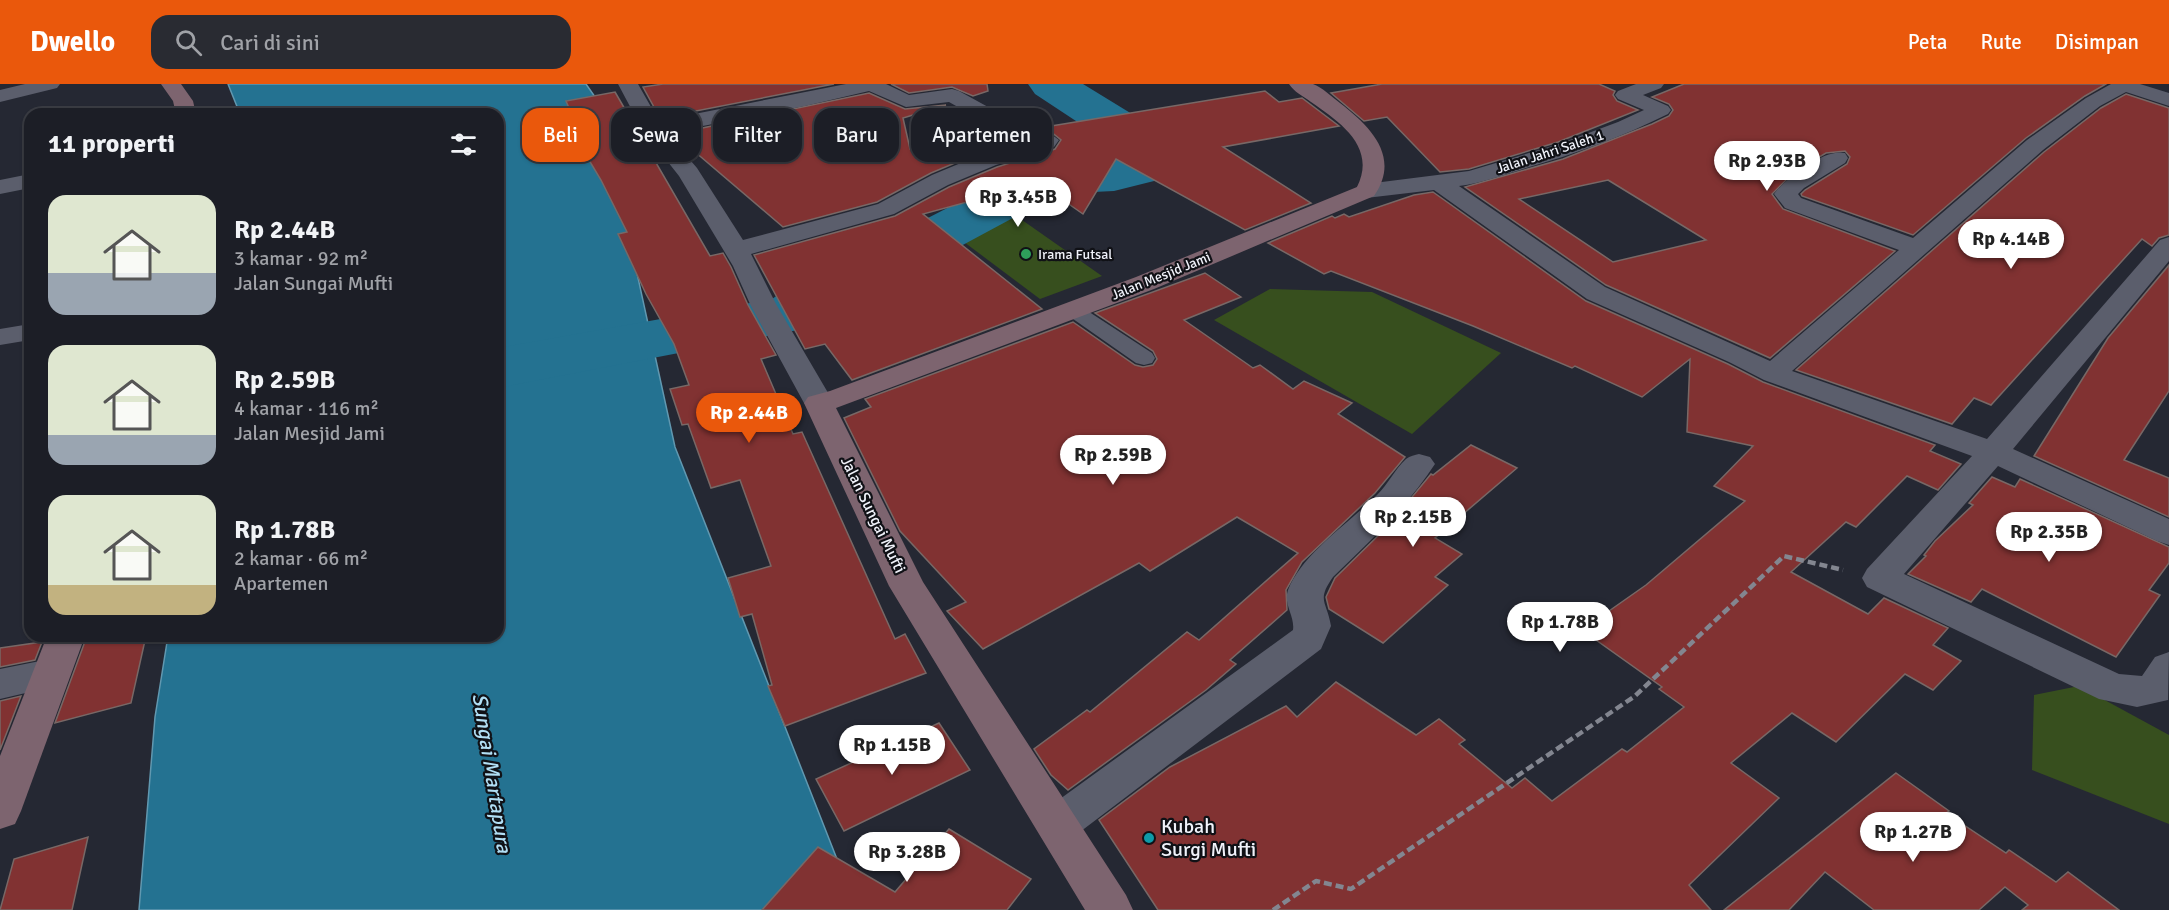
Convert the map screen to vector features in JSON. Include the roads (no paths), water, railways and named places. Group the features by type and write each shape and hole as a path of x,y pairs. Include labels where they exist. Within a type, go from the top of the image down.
{"street":[{"path":"0,96 50,84"},
{"path":"171,84 183,101 185,108"},
{"name":"Jalan Sungai Mufti","path":"628,84 641,108"},
{"path":"1299,84 1345,117 1373,150 1373,181 1366,191"},
{"name":"Jalan Jahri Saleh 1","path":"1366,191 1471,178 1567,149 1626,128 1661,110 1618,91 1654,84"},
{"path":"701,120 814,98 867,85 906,101 952,94 995,120 1017,117 1048,140 988,160 940,180 886,210 736,250"},
{"path":"1774,374 1785,361 1915,247 2057,128 2093,102 2124,85 2169,100"},
{"path":"1837,158 1796,183 1786,194 1789,199 1811,210 1915,247"},
{"name":"Jalan Sungai Mufti","path":"680,162 736,250 819,403 907,586 1110,910"},
{"path":"0,187 24,182"},
{"path":"1438,182 1596,293 1739,356 1774,374 1993,452 2169,533"},
{"name":"Jalan Mesjid Jami","path":"819,403 841,397 1145,283 1366,191"},
{"path":"2169,245 1993,452 1880,578 2113,688 2137,692 2154,688 2169,667"},
{"path":"0,337 24,333"},
{"path":"1057,825 1308,639 1313,631 1313,622 1305,603 1305,592 1312,580 1321,568 1391,501 1419,464"},
{"path":"0,811 64,642"},
{"path":"0,684 50,675"}],"lane":[{"path":"1073,310 1144,358"}],"water":[{"name":"Sungai Martapura","path":"228,84 586,84 600,104 675,447 857,910 139,910 155,717 167,642 504,642 504,108 238,108"}],"waterway":[{"path":"504,367 791,314 850,273 912,249 1009,198 1065,178 1114,175 1139,169 1151,160 1154,154 1145,144 1051,84"}],"place":[{"name":"Irama Futsal","path":"1026,254"},
{"name":"Kubah Surgi Mufti","path":"1149,838"}]}
